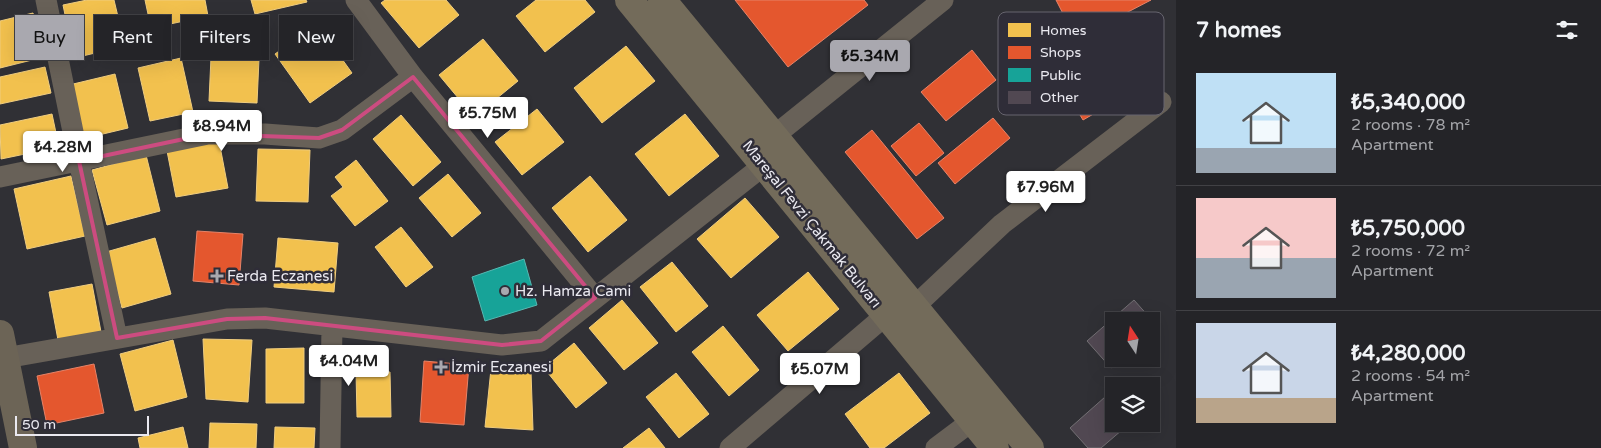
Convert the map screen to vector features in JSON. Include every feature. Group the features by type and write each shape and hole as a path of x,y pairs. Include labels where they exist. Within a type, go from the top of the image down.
{"main road":[{"name":"Mareşal Fevzi Çakmak Bulvarı","path":"629,0 994,448"},
{"path":"669,2 774,136 1030,448"}],"street":[{"path":"46,0 117,338"},
{"path":"356,0 413,77 595,298"},
{"path":"774,136 943,0"},
{"path":"0,177 208,134 265,134 319,138 342,130 413,77"},
{"path":"915,306 1002,224 1144,115"},
{"path":"24,448 2,350 117,338 227,319 265,318 502,345 541,340 764,165"},
{"path":"730,448 886,315"},
{"path":"330,448 332,326"},
{"path":"936,448 972,421"}],"highlighted area":[{"path":"413,77 595,298 541,341 502,345 265,318 227,319 117,338 79,161 208,134 319,138 342,130"}],"building: Homes":[{"path":"87,0 114,0 118,15 94,15 94,53 84,56 84,15 65,15 63,5"},
{"path":"145,0 205,0 208,15 181,15 181,22 171,24 171,15 148,15"},
{"path":"251,0 306,0 307,2 255,14"},
{"path":"385,0 446,0 459,15 419,48 381,3"},
{"path":"536,0 585,0 595,12 545,52 516,16"},
{"path":"15,17 15,60 32,60 0,68 0,21"},
{"path":"483,39 518,81 474,117 439,75"},
{"path":"626,46 655,81 602,123 574,88"},
{"path":"279,51 279,60 275,54"},
{"path":"181,58 193,112 150,121 138,68"},
{"path":"211,60 259,60 257,103 209,101"},
{"path":"279,60 343,60 352,73 310,103"},
{"path":"45,67 51,93 0,104 0,77"},
{"path":"115,74 128,128 82,139 69,85"},
{"path":"537,109 564,142 522,175 495,142"},
{"path":"52,114 59,147 1,159 0,125"},
{"path":"685,114 719,156 669,196 635,154"},
{"path":"401,115 441,162 413,186 373,139"},
{"path":"219,141 228,188 176,197 167,151"},
{"path":"258,149 310,150 308,202 256,201"},
{"path":"146,155 160,211 107,225 92,170"},
{"path":"356,160 388,201 355,226 331,196 343,187 335,177"},
{"path":"448,174 481,213 452,237 419,198"},
{"path":"71,176 85,236 27,249 14,189"},
{"path":"590,176 627,220 588,252 552,208"},
{"path":"745,198 779,237 731,278 697,239"},
{"path":"401,227 433,267 406,287 375,247"},
{"path":"155,238 171,294 122,308 106,252"},
{"path":"278,238 338,243 334,292 274,287"},
{"path":"672,262 708,306 676,332 640,287"},
{"path":"808,272 839,309 788,351 757,315"},
{"path":"92,284 101,332 58,340 49,292"},
{"path":"622,300 658,343 624,370 589,328"},
{"path":"723,326 759,370 729,396 692,352"},
{"path":"203,339 252,340 248,402 206,399"},
{"path":"173,340 187,397 135,411 120,354"},
{"path":"574,343 607,383 576,408 544,368"},
{"path":"304,348 304,403 266,403 266,349"},
{"path":"491,369 531,372 533,430 485,427"},
{"path":"356,372 390,372 391,417 357,417"},
{"path":"676,373 709,414 679,438 646,397"},
{"path":"899,373 930,413 884,448 870,448 845,414"},
{"path":"210,423 257,424 256,448 209,448"},
{"path":"183,427 188,448 140,448 138,438"},
{"path":"275,427 315,428 314,448 274,448"},
{"path":"649,428 665,448 623,448"}],"building: Shops":[{"path":"735,0 864,0 868,5 788,67"},
{"path":"1056,0 1151,0 1128,12 1062,12"},
{"path":"972,50 996,80 946,121 921,92"},
{"path":"1080,115 1092,115 1083,120"},
{"path":"993,118 1010,138 955,184 938,163"},
{"path":"919,123 944,153 916,176 891,146"},
{"path":"872,130 944,218 917,239 845,152"},
{"path":"197,231 243,234 239,285 193,281"},
{"path":"424,361 469,365 464,425 420,422"},
{"path":"94,364 104,413 47,425 37,376"}],"building: Public":[{"name":"Hz. Hamza Cami","path":"524,259 537,305 485,321 472,277"}],"building: Other":[{"path":"1134,300 1145,312 1120,312"},
{"path":"1105,325 1105,361 1087,341"},
{"path":"1105,397 1105,432 1120,432 1101,448 1088,448 1070,428"}],"place":[{"name":"Ferda Eczanesi","path":"217,276"},
{"name":"Hz. Hamza Cami","path":"505,291"},
{"name":"İzmir Eczanesi","path":"441,367"}]}
